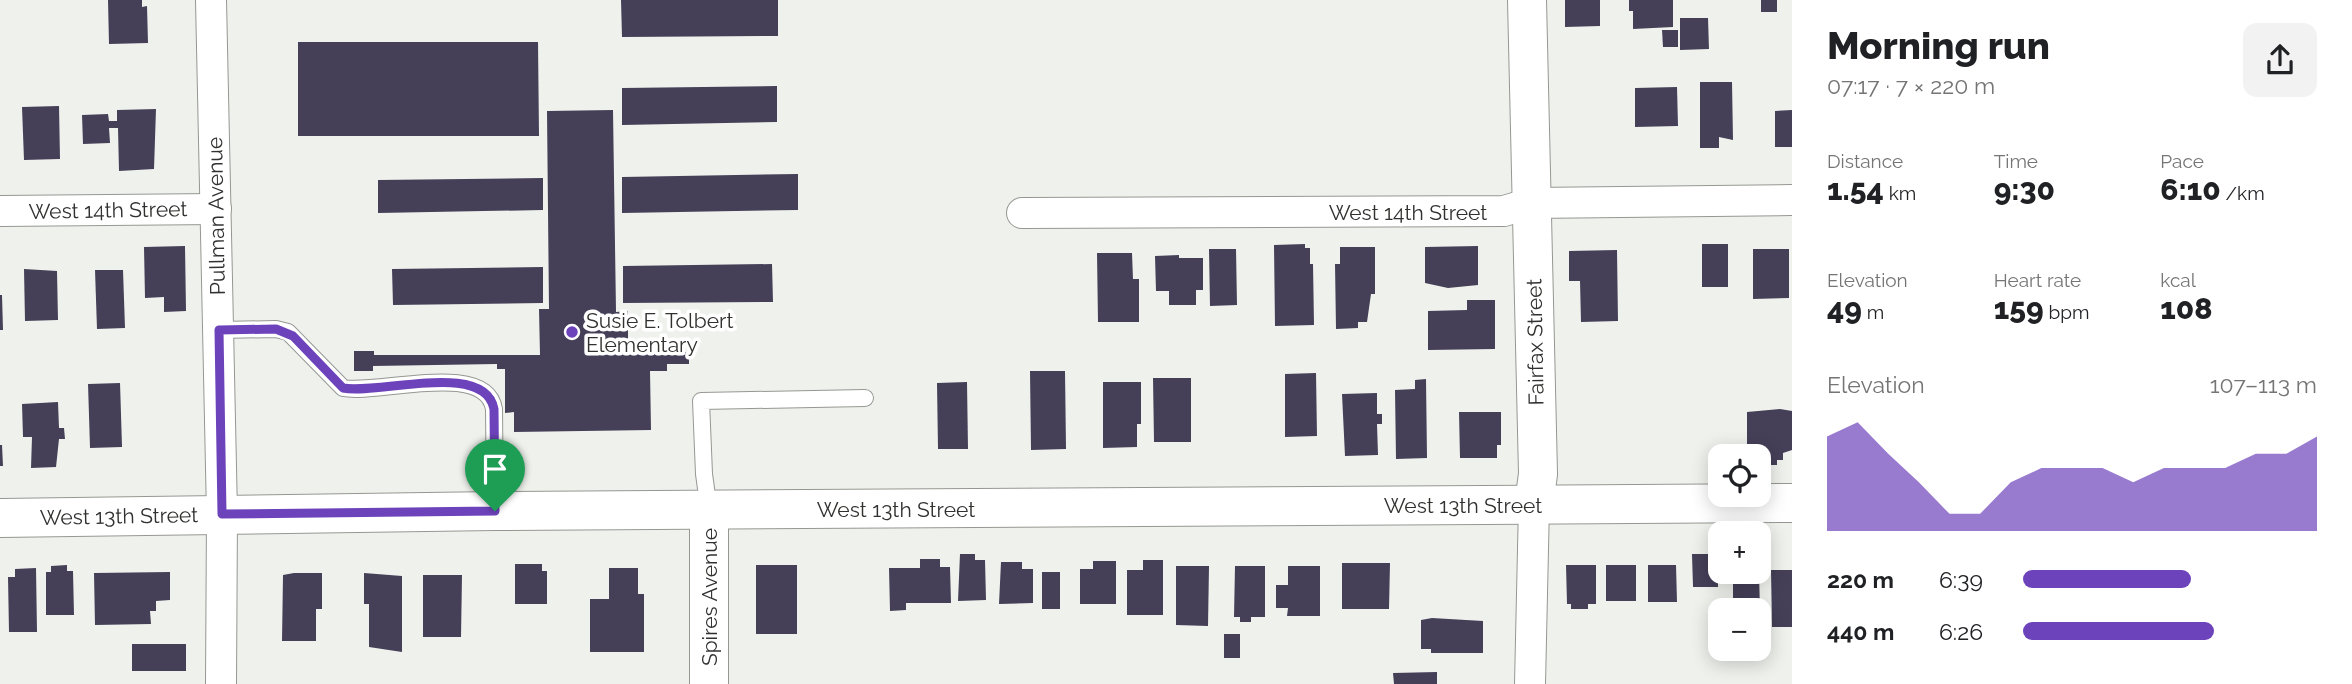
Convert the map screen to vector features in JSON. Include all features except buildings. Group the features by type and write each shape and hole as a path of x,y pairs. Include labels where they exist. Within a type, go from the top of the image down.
{"street":[{"name":"Pullman Avenue","path":"211,0 222,514 221,684"},
{"name":"Fairfax Street","path":"1527,0 1538,474 1534,504 1530,684"},
{"name":"West 14th Street","path":"1022,213 1504,211 1531,203 1792,200"},
{"name":"West 14th Street","path":"0,211 216,209"},
{"name":"West 13th Street","path":"0,518 495,511 1792,503"},
{"name":"Spires Avenue","path":"709,510 709,684"}],"lane":[{"path":"219,330 276,329 288,332 343,388 362,390 443,383 480,387 490,397 494,409 495,511"},
{"path":"709,510 703,462 701,401 865,398"}],"place":[{"name":"Susie E. Tolbert Elementary","path":"572,332"}],"route":[{"path":"276,329 288,332 335,382 351,390 443,383 480,387 490,397 494,409 495,511 222,514 219,330 276,329"}]}
